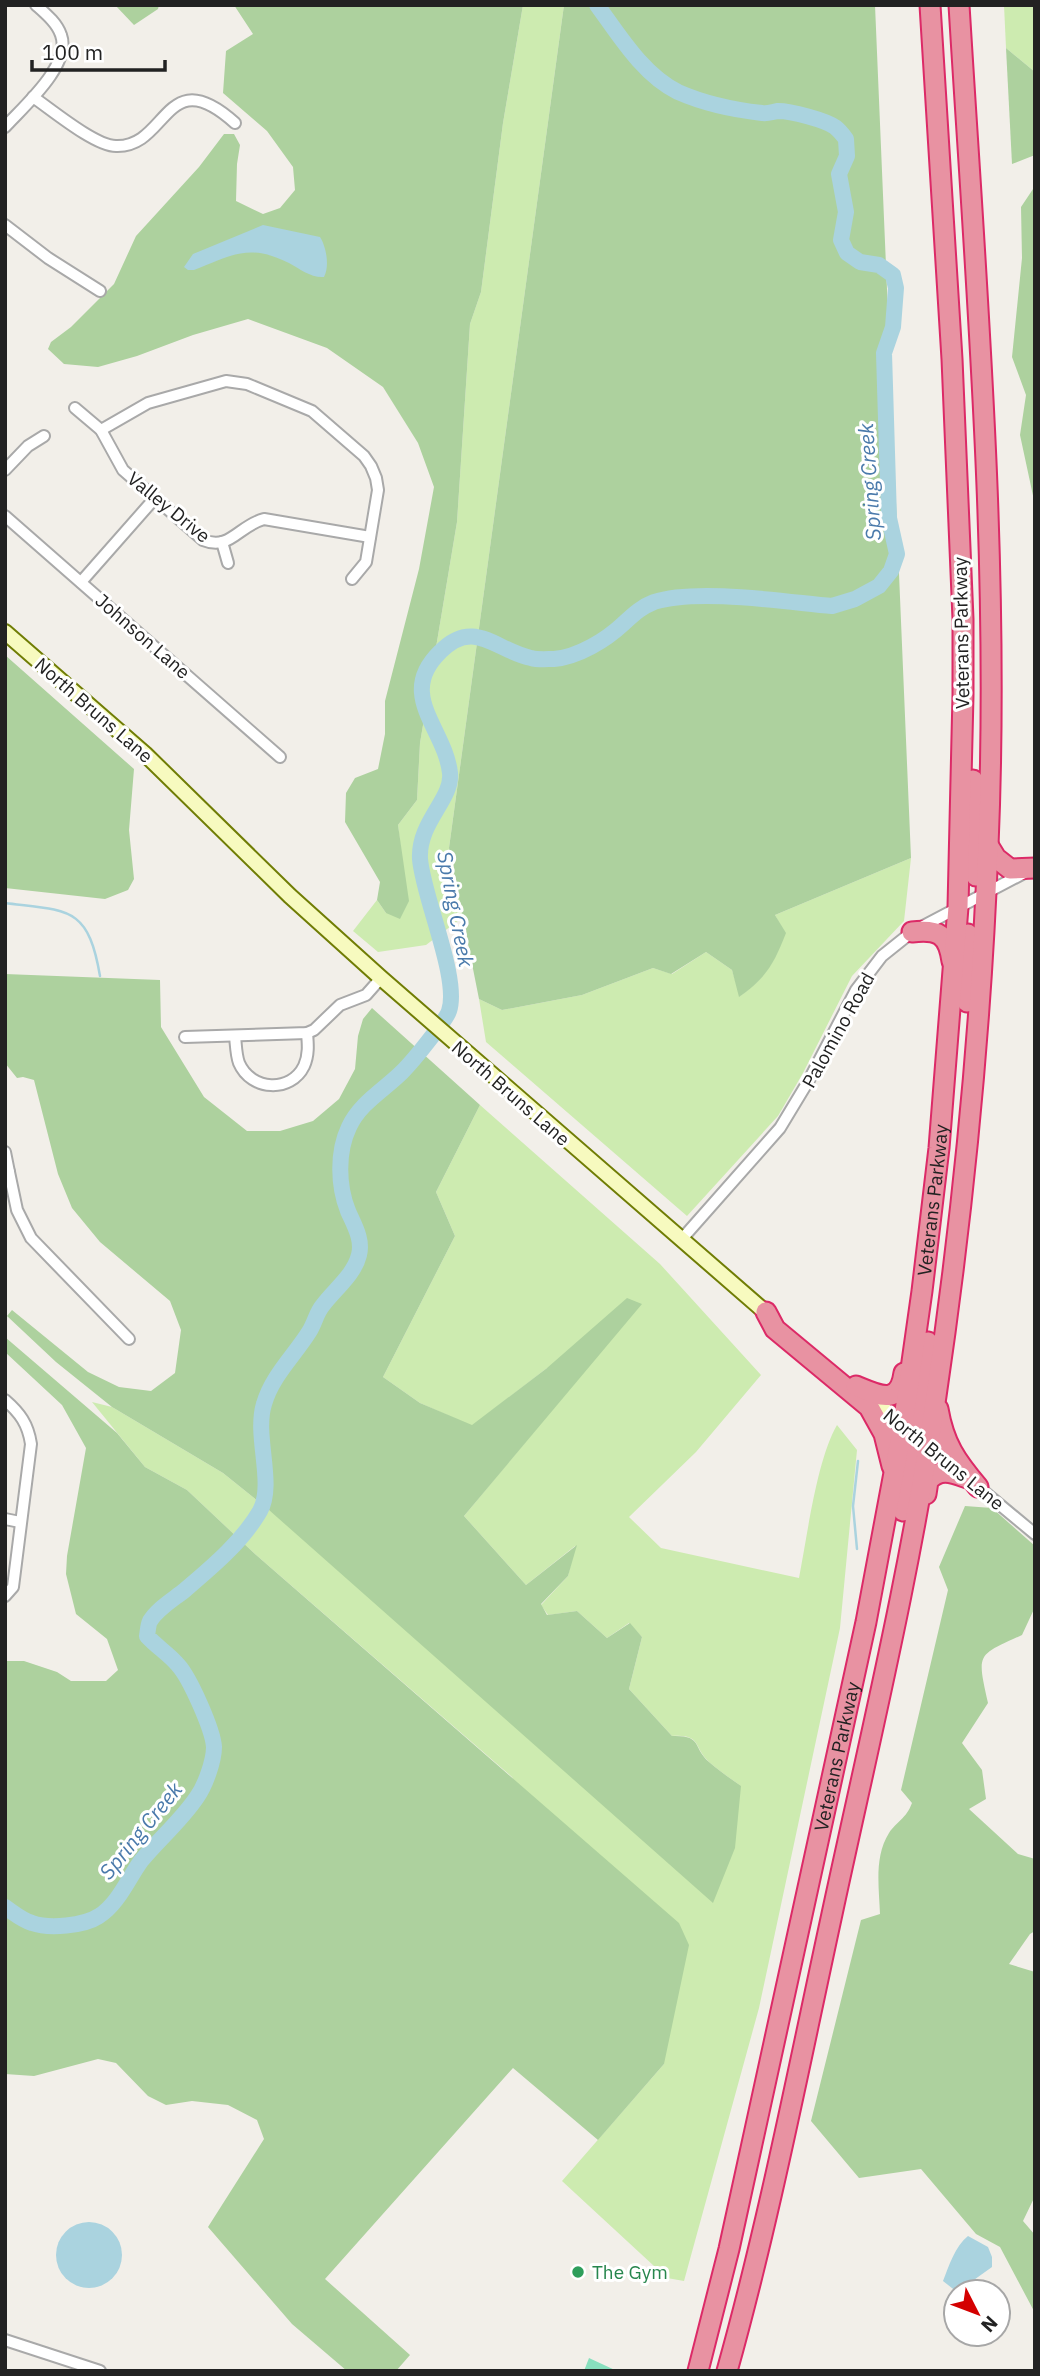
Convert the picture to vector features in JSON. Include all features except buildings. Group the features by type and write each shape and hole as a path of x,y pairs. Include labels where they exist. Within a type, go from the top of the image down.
{"highway":[{"name":"Veterans Parkway","path":"698,2371 729,2249 863,1636 903,1425 932,1215 946,1083 958,907 963,660 952,359 930,5"},
{"name":"Veterans Parkway","path":"727,2371 779,2152 897,1614 936,1398 966,1157 986,894 991,598 984,428 959,5"},
{"path":"963,660 970,712 975,868 979,887 986,894"},
{"path":"988,845 996,858 1010,869 1035,868"},
{"path":"958,907 965,916 968,933 966,1157"},
{"path":"912,932 931,931 942,936 950,949 954,972"},
{"path":"928,1445 919,1429 934,1258 932,1215"},
{"path":"856,1386 884,1396 899,1390 903,1379 916,1285 929,1238"},
{"path":"766,1312 775,1329 869,1407 886,1439 893,1480"},
{"path":"936,1398 947,1444 973,1483"},
{"path":"883,1679 889,1612 911,1454 910,1440 903,1425"},
{"path":"897,1614 909,1587 928,1481 943,1472 973,1483"}],"main road":[{"name":"North Bruns Lane","path":"5,632 145,754 290,897 418,1011 681,1240 928,1445"}],"street":[{"path":"5,127 58,64 63,43 61,34 36,5"},
{"path":"33,96 99,142 115,146 133,144 173,107 194,100 212,104 235,123"},
{"path":"5,225 48,258 100,291"},
{"path":"101,430 148,403 226,381 236,381 258,388 312,411 364,456 371,466 378,490 366,562 352,579"},
{"name":"Valley Drive","path":"75,408 101,430 123,470 203,540 214,544 222,542 253,522 264,519 370,537"},
{"path":"5,470 28,446 44,436"},
{"path":"5,451 15,459"},
{"path":"81,582 155,498"},
{"name":"Johnson Lane","path":"5,516 280,757"},
{"path":"222,542 228,563"},
{"name":"Palomino Road","path":"681,1240 780,1128 809,1080 846,1008 868,972 882,956 912,932 1035,868"},
{"path":"185,1037 307,1034 340,1005 366,995 381,978"},
{"path":"235,1036 243,1071 258,1082 276,1086 286,1083 301,1071 306,1063 309,1047 307,1034"},
{"path":"5,1152 17,1210 31,1238 129,1339"},
{"path":"5,1400 23,1417 31,1444 13,1587 7,1601"},
{"name":"North Bruns Lane","path":"928,1445 1035,1534"},
{"path":"5,1519 20,1522"},
{"path":"5,2340 100,2371"}],"green space":[{"path":"115,5 159,5 158,9 134,25"},
{"path":"234,5 523,5 503,123 481,292 470,324 457,522 420,743 417,800 398,825 409,901 400,919 386,913 377,900 380,882 345,822 346,793 355,778 378,769 385,734 385,701 419,569 434,487 418,443 383,387 327,348 248,319 98,367 64,364 48,349 51,342 71,327 114,284 136,236 199,167 224,134 234,134 240,145 236,201 263,214 280,208 295,190 293,167 267,131 223,93 226,51 253,34"},
{"path":"523,5 564,5 449,848 463,917 426,945 378,952 353,931 377,900 386,913 402,860 398,825 417,800 420,743 457,522 470,324 481,292 503,123"},
{"path":"564,5 875,5 911,858 775,915 786,933 782,944 763,977 739,997 732,970 706,952 671,974 653,968 582,995 502,1010 479,999 449,848"},
{"path":"1004,5 1035,5 1035,72 1006,48"},
{"path":"1006,48 1035,72 1035,155 1012,164"},
{"path":"1035,186 1035,505 1020,435 1026,395 1012,357 1022,258 1021,207"},
{"path":"5,655 134,769 129,830 134,879 128,890 105,899 5,888"},
{"path":"911,858 904,921 852,976 778,1116 687,1216 486,1042 479,999 502,1010 582,995 653,968 672,974 706,952 732,970 740,996 763,976 777,953 785,933 775,915"},
{"path":"5,974 160,980 161,1027 204,1097 247,1131 280,1131 313,1121 339,1099 355,1069 358,1036 363,1019 372,1008 480,1105 436,1192 455,1236 383,1377 420,1403 472,1425 547,1368 627,1298 642,1304 464,1516 526,1585 577,1545 568,1576 541,1604 547,1615 577,1611 607,1638 630,1623 642,1637 629,1689 672,1736 693,1740 709,1762 741,1786 735,1848 713,1903 269,1510 223,1473 112,1407 56,1362 7,1316 12,1310 88,1372 119,1387 151,1391 175,1373 181,1330 170,1301 100,1242 72,1208 58,1174 34,1080 17,1078 5,1063"},
{"path":"480,1105 660,1264 761,1375 696,1452 629,1517 661,1548 799,1578 818,1478 837,1425 857,1450 840,1628 759,2008 684,2281 667,2278 562,2181 664,2064 512,1777 255,1554 187,1490 145,1467 92,1402 112,1407 223,1473 269,1510 741,1786 709,1762 693,1739 672,1736 629,1689 642,1637 629,1623 607,1638 577,1611 548,1615 541,1605 568,1576 575,1546 526,1585 464,1516 590,1364 547,1368 472,1426 420,1403 383,1377 455,1236 436,1192"},
{"path":"5,1337 117,1433 145,1467 187,1490 255,1554 679,1923 689,1945 664,2064 598,2140 513,2068 325,2279 410,2355 396,2371 347,2371 292,2324 208,2227 264,2139 257,2120 228,2105 192,2101 166,2105 148,2096 116,2063 98,2059 34,2076 5,2074 5,1661 24,1661 57,1672 71,1681 106,1681 118,1670 107,1639 76,1614 66,1574 86,1448 62,1405 5,1352"},
{"path":"965,1506 992,1508 1035,1546 1035,1607 1022,1635 996,1647 984,1658 982,1674 988,1703 962,1743 982,1770 986,1799 969,1809 1018,1854 1035,1859 1035,1931 1009,1964 1035,1972 1035,2196 1023,2221 1035,2235 1035,2313 1000,2247 976,2234 921,2169 859,2178 811,2121 861,1920 880,1914 878,1872 884,1842 912,1803 901,1790 948,1590 939,1567"},
{"path":"589,2358 617,2371 584,2371"}],"water":[{"path":"263,225 320,237 326,256 324,277 310,275 275,257 251,252 230,256 194,270 184,267 193,254"},
{"path":"83,2222 95,2222 113,2231 120,2242 120,2268 113,2279 102,2286 83,2288 70,2283 61,2274 56,2261 56,2249 61,2236 70,2227"},
{"path":"968,2236 988,2247 992,2267 977,2278 944,2278 950,2263"}],"waterway":[{"name":"Spring Creek","path":"5,1907 28,1922 48,1926 66,1926 99,1916 117,1898 141,1861 191,1806 209,1773 214,1747 205,1717 183,1672 147,1636 149,1623 153,1616 226,1554 260,1511 266,1487 261,1430 264,1404 278,1375 309,1332 321,1308 349,1275 359,1255 359,1238 345,1201 341,1180 345,1137 359,1111 402,1072 449,1011 450,979 420,859 424,834 446,792 450,773 423,697 422,683 428,668 440,652 452,642 464,637 485,639 534,659 563,658 600,642 645,606 672,598 742,597 832,606 855,599 879,586 891,571 897,554 889,518 884,353 893,327 896,288 893,275 879,265 860,262 847,253 841,240 846,212 839,174 847,156 846,139 835,127 808,116 784,111 764,113 741,110 708,103 678,92 665,85 643,65 597,5"},
{"path":"5,903 45,908 72,916 82,924 89,936 100,976"},
{"path":"857,1549 853,1506 858,1461"}],"place":[{"name":"The Gym","path":"578,2272"}]}
